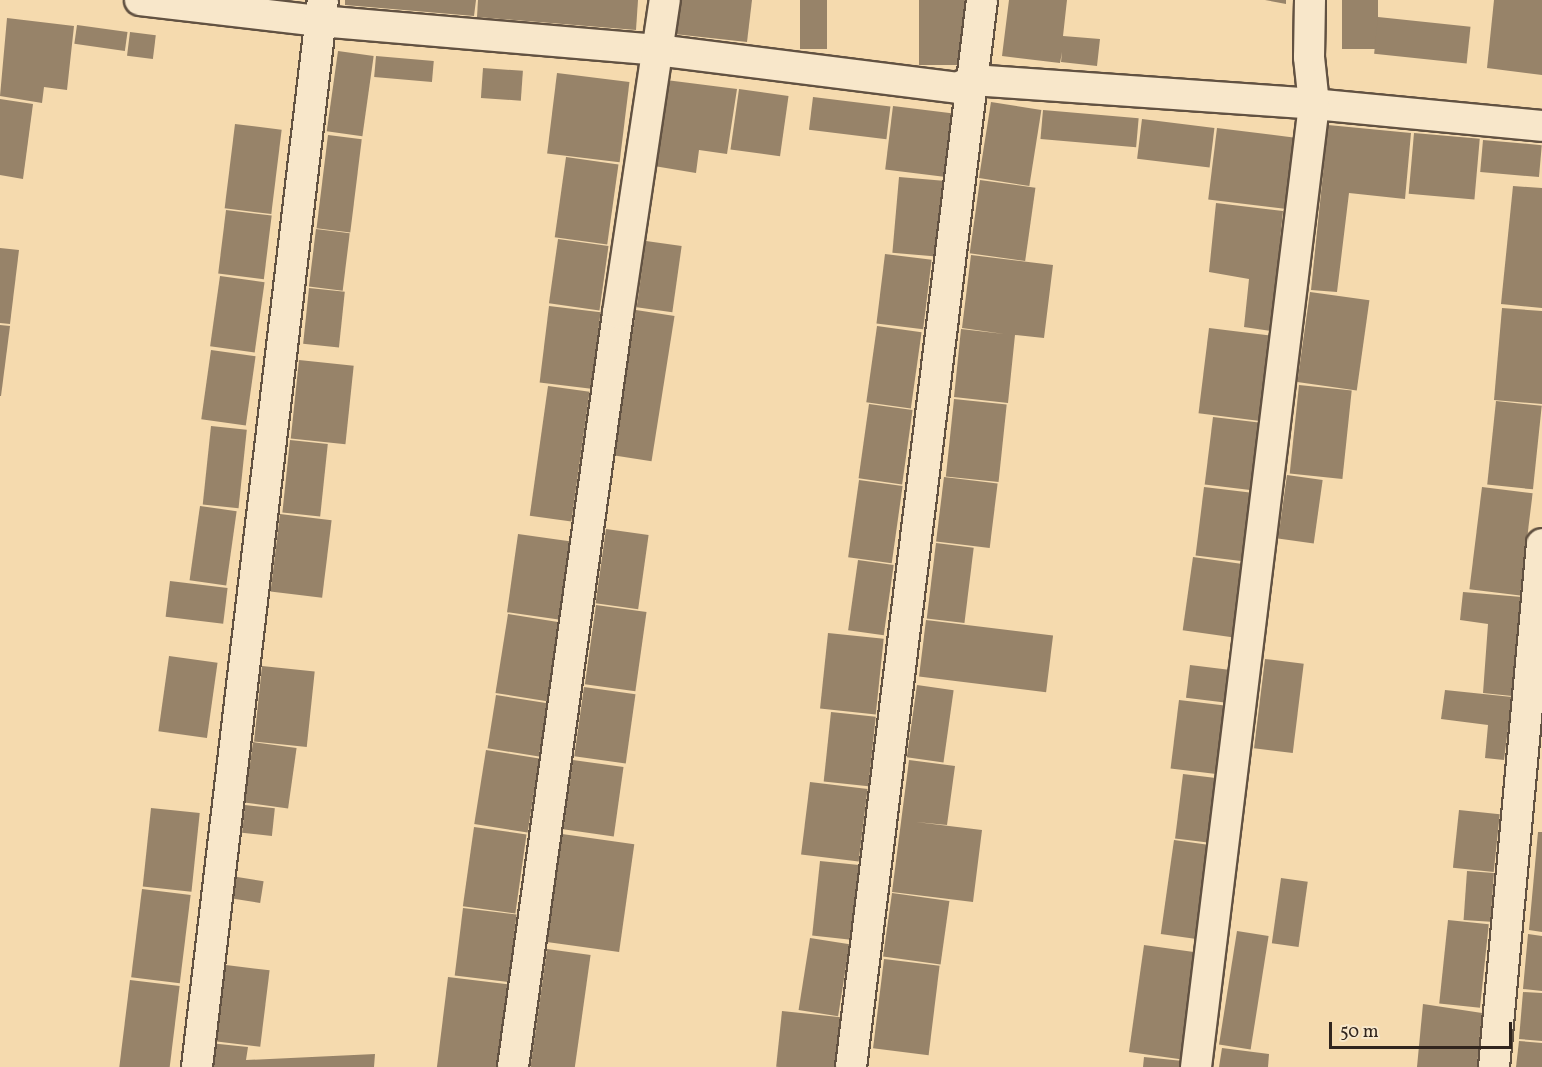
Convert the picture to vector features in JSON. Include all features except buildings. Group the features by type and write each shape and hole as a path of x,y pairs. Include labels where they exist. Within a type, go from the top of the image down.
{"street":[{"path":"140,0 321,11 958,88 973,80 1314,104 1542,126"},
{"path":"513,1067 616,324 665,0"},
{"path":"850,1067 982,0"},
{"path":"1197,1067 1314,104 1309,57 1310,0"},
{"path":"197,1067 321,11"},
{"path":"1494,1067 1542,544"}]}
